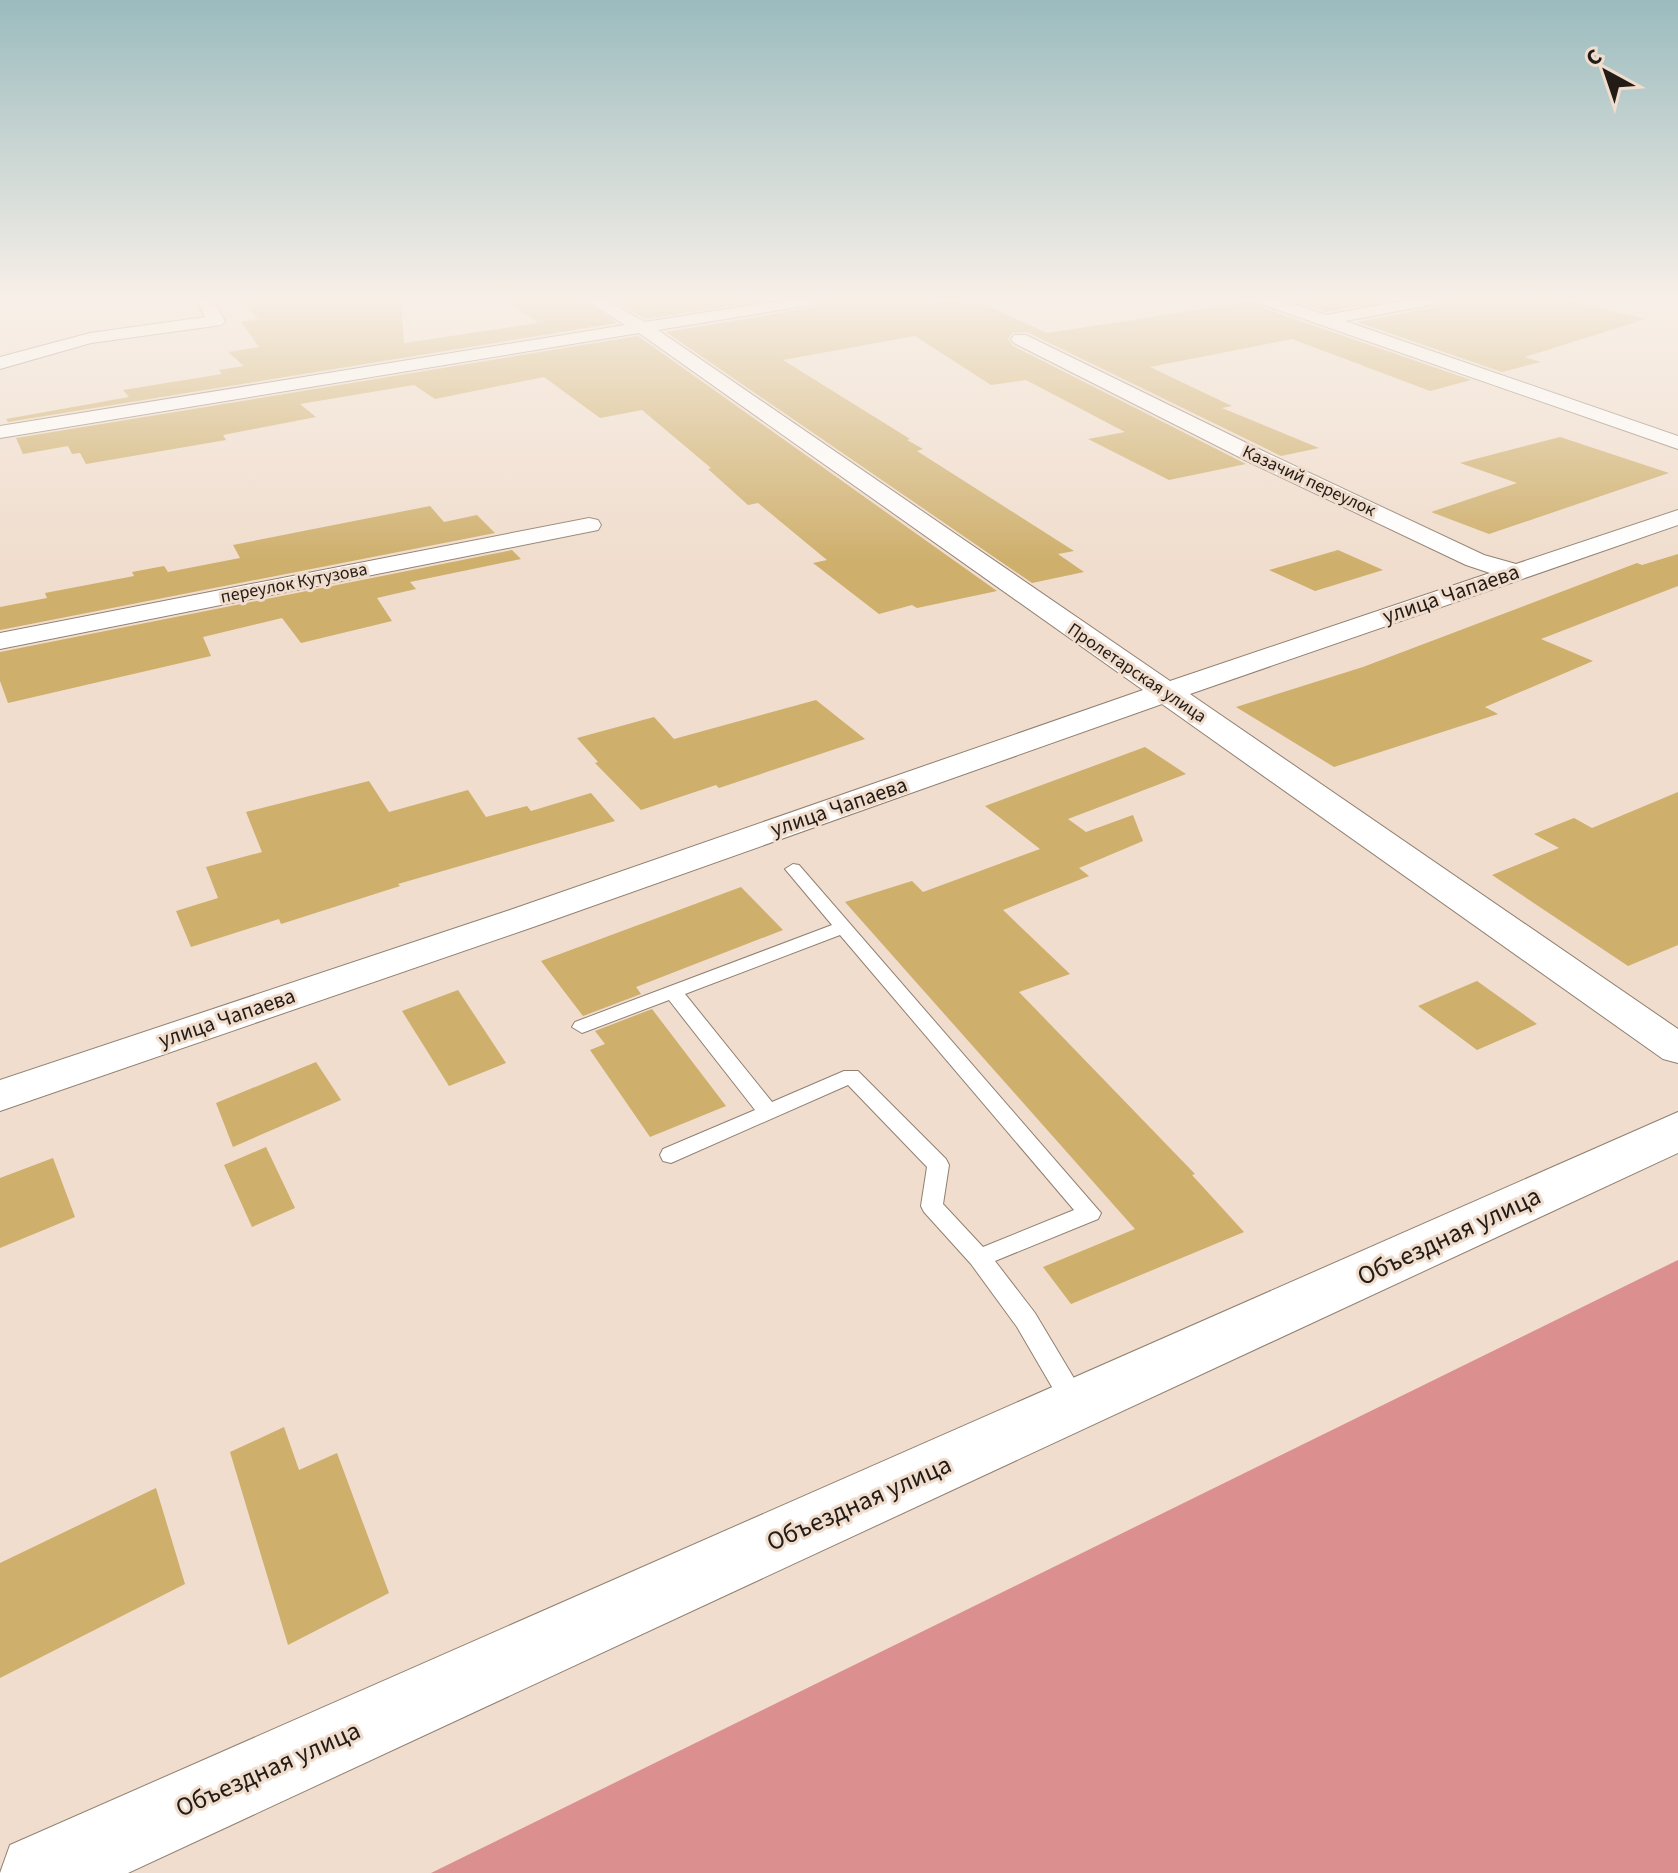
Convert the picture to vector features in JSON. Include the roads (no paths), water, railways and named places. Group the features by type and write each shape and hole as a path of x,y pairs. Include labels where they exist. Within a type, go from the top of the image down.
{"street":[{"path":"0,432 276,387"},
{"name":"Пролетарская улица","path":"728,387 1678,1049"},
{"name":"Казачий переулок","path":"1120,387 1448,547 1515,572"},
{"path":"1517,387 1678,443"},
{"name":"улица Чапаева","path":"0,1096 539,913 1164,693 1678,517"},
{"name":"переулок Кутузова","path":"0,641 589,525"},
{"name":"Объездная улица","path":"38,1873 1678,1131"}],"lane":[{"path":"793,869 1090,1213 979,1258"},
{"path":"582,1027 843,927"},
{"path":"673,992 767,1111"},
{"path":"671,1155 851,1076 938,1165 932,1206 979,1258 1026,1320 1076,1405"}]}
